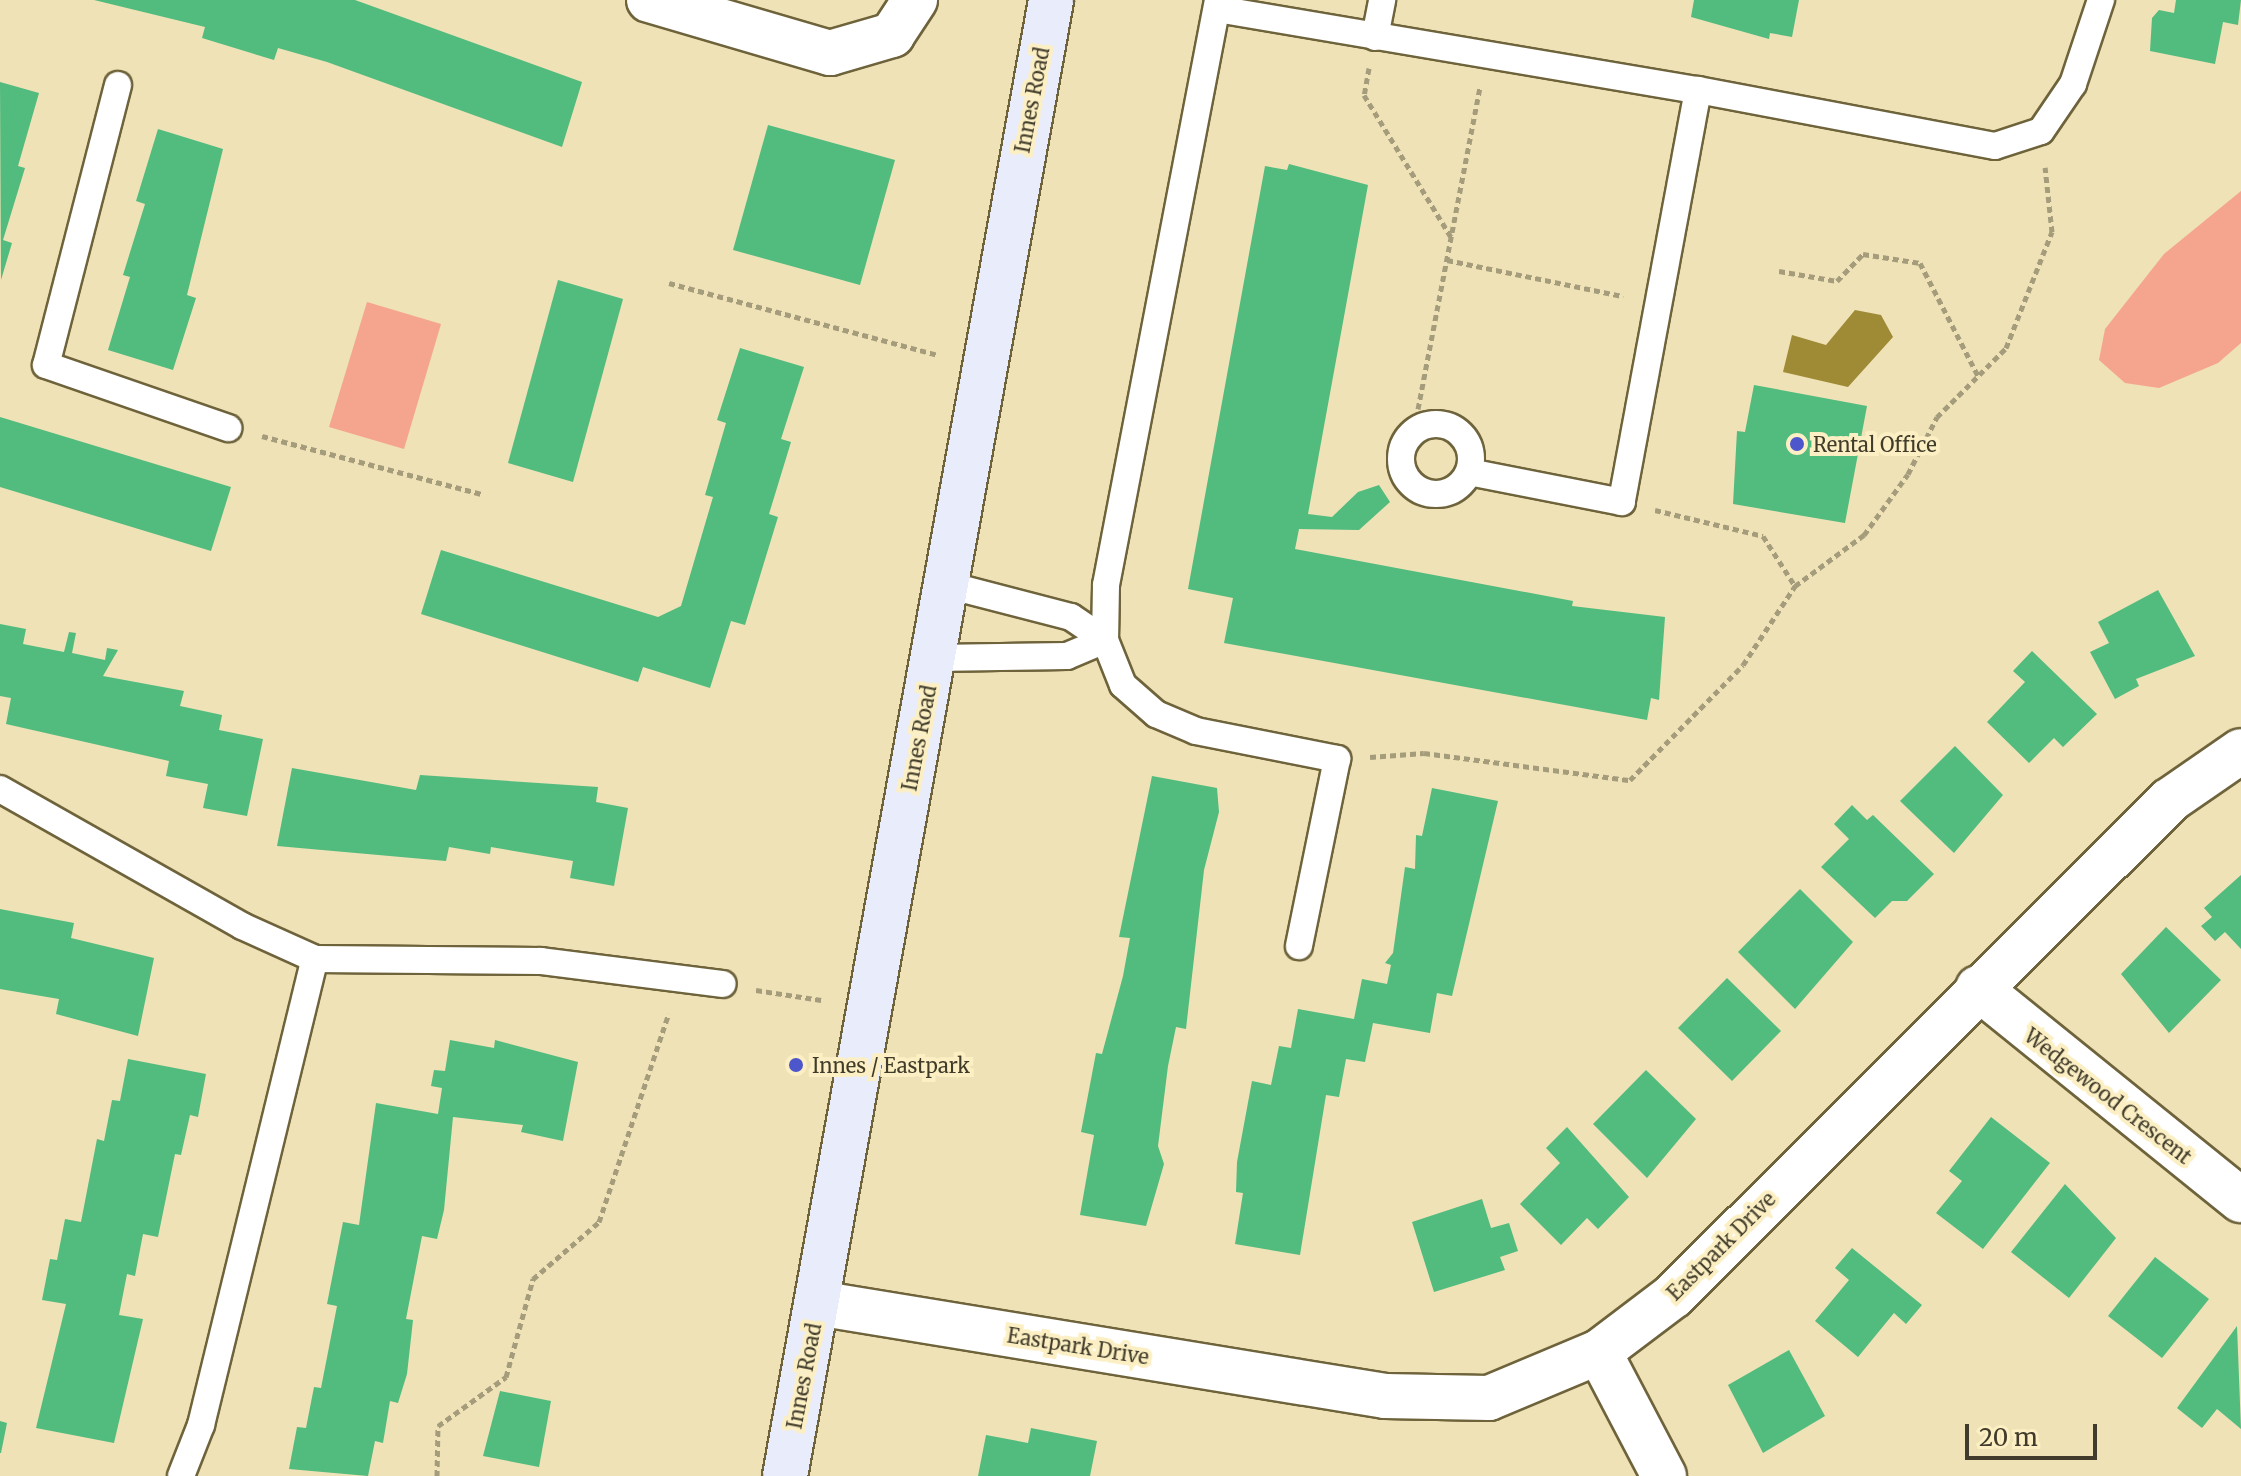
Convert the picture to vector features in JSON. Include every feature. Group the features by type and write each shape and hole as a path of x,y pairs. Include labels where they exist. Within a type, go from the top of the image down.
{"street":[{"path":"649,0 830,53 892,35 915,0"},
{"name":"Innes Road","path":"785,1476 1051,0"},
{"name":"Eastpark Drive","path":"817,1303 1385,1396 1489,1398 1599,1352 1673,1296 1978,988 2170,800 2241,751"},
{"name":"Wedgewood Crescent","path":"1978,988 2241,1200"},
{"path":"1599,1352 1664,1476"}],"lane":[{"path":"1375,37 1382,0"},
{"path":"1299,946 1337,759 1196,731 1156,714 1123,685 1105,640 1106,585 1218,4 1486,58 1698,90 1995,146 2041,131 2073,84 2101,0"},
{"path":"118,85 46,365 228,428"},
{"path":"1469,472 1622,502 1698,90"},
{"path":"1445,425 1465,438 1469,472 1444,494 1412,485 1401,453 1422,427 1445,425"},
{"path":"947,585 1071,617 1105,640"},
{"path":"934,658 1067,656 1105,640"},
{"path":"0,789 242,926 315,959 541,961 723,984"},
{"path":"181,1476 201,1425 315,959"}],"path":[{"path":"1375,37 1364,95 1452,238"},
{"path":"1422,427 1418,409 1486,58"},
{"path":"1337,759 1424,753 1630,780 1743,665 1795,586 1864,535 1908,474 1937,417 2006,348 2052,232 2041,131"},
{"path":"1779,271 1837,281 1863,254 1920,263 1978,376"},
{"path":"1447,260 1660,304"},
{"path":"669,283 937,355"},
{"path":"228,428 482,494"},
{"path":"1622,502 1763,536 1795,586"},
{"path":"437,1476 438,1426 506,1377 533,1279 599,1222 680,979"},
{"path":"723,984 821,1000"}],"shaded area":[{"path":"2241,191 2241,343 2218,363 2159,388 2125,383 2099,360 2105,329 2164,254"},
{"path":"367,302 441,324 404,449 329,427"},
{"path":"1855,310 1881,315 1893,337 1848,387 1783,372 1792,335 1826,345"}],"building":[{"path":"94,0 355,0 582,82 562,147 327,62 278,48 274,60 202,38 205,27"},
{"path":"1694,0 1799,0 1792,37 1770,33 1769,39 1691,17"},
{"path":"2176,0 2241,0 2238,25 2223,22 2215,64 2150,51 2152,18 2159,10 2174,13"},
{"path":"0,82 39,93 18,166 25,168 3,240 12,243 1,280"},
{"path":"768,125 895,160 860,285 733,250"},
{"path":"158,129 223,149 187,295 196,298 173,370 108,350 130,277 123,275 145,204 136,201"},
{"path":"1289,164 1368,185 1308,514 1332,517 1358,492 1379,485 1390,502 1359,530 1299,529 1295,549 1573,601 1572,606 1665,617 1659,700 1651,698 1647,720 1224,643 1233,598 1188,589 1265,166 1287,170"},
{"path":"558,280 623,299 573,482 508,463"},
{"path":"740,348 804,367 781,439 791,442 769,514 778,517 745,625 731,621 710,688 643,667 638,682 421,614 441,550 658,617 681,606 713,497 705,495 726,423 717,420"},
{"name":"Rental Office","path":"1754,385 1867,406 1845,523 1733,504 1737,431 1745,432"},
{"path":"0,417 231,487 211,551 0,487"},
{"path":"2158,590 2195,656 2136,679 2139,686 2115,699 2090,652 2109,643 2098,622"},
{"path":"0,624 26,629 23,644 64,652 69,632 76,633 72,653 105,660 107,648 118,650 103,676 184,691 180,706 222,715 219,730 263,739 247,816 203,808 208,784 166,776 169,761 6,724 11,698 0,696"},
{"path":"2032,651 2097,714 2063,747 2054,738 2029,763 1987,722 2025,682 2013,671"},
{"path":"1955,746 2003,795 1954,853 1900,801"},
{"path":"292,768 416,790 420,775 598,787 596,802 628,808 614,886 570,878 573,861 491,847 490,854 449,847 446,861 277,846"},
{"path":"1152,776 1217,788 1219,812 1204,870 1186,1029 1176,1027 1168,1066 1158,1146 1164,1164 1146,1226 1080,1215 1094,1135 1081,1132 1096,1053 1102,1054 1123,976 1130,938 1119,937"},
{"path":"1432,788 1498,801 1452,996 1437,993 1430,1033 1373,1023 1365,1062 1346,1059 1339,1097 1326,1095 1300,1255 1235,1244 1243,1193 1236,1192 1237,1162 1252,1081 1271,1085 1279,1046 1291,1048 1298,1009 1354,1019 1362,979 1387,984 1391,965 1385,963 1393,953 1405,867 1415,869 1416,835 1422,836"},
{"path":"1852,805 1867,820 1873,815 1934,874 1907,901 1892,901 1875,918 1821,867 1849,839 1834,824"},
{"path":"2241,875 2241,949 2225,932 2215,941 2201,926 2212,917 2204,908"},
{"path":"1800,889 1853,942 1795,1009 1738,952"},
{"path":"0,909 74,923 71,938 154,958 138,1036 56,1014 59,999 0,989"},
{"path":"2166,927 2221,980 2169,1033 2121,974"},
{"path":"1727,978 1781,1031 1732,1081 1678,1028"},
{"path":"450,1040 494,1048 495,1040 578,1062 563,1141 521,1132 523,1125 453,1117 444,1210 437,1239 422,1236 406,1319 413,1320 407,1374 398,1403 390,1401 383,1443 375,1441 368,1476 289,1469 297,1427 306,1428 314,1387 321,1388 337,1306 327,1304 343,1222 359,1225 376,1103 438,1114 442,1088 431,1086 434,1070 445,1071"},
{"path":"128,1059 206,1074 198,1117 190,1115 181,1155 175,1154 158,1237 143,1234 135,1276 127,1274 119,1315 143,1319 114,1443 36,1428 66,1304 42,1300 50,1259 57,1260 65,1219 81,1222 97,1139 104,1141 112,1100 120,1101"},
{"path":"1646,1070 1696,1119 1647,1178 1593,1124"},
{"path":"1991,1117 2050,1163 1983,1249 1936,1213 1962,1181 1949,1171"},
{"path":"1567,1127 1629,1197 1598,1229 1587,1218 1561,1245 1520,1204 1560,1163 1546,1148"},
{"path":"2065,1184 2116,1238 2069,1298 2011,1252"},
{"path":"1482,1199 1491,1228 1509,1223 1518,1251 1500,1257 1505,1270 1434,1292 1412,1222"},
{"path":"1852,1248 1922,1305 1906,1324 1894,1313 1858,1357 1815,1321 1849,1280 1835,1268"},
{"path":"2155,1257 2209,1299 2162,1358 2108,1316"},
{"path":"2237,1326 2241,1429 2217,1409 2202,1428 2177,1408"},
{"path":"1789,1350 1825,1416 1763,1453 1728,1385"},
{"path":"500,1391 551,1401 539,1467 483,1456"},
{"path":"0,1421 7,1423 1,1453 0,1453"},
{"path":"1031,1428 1097,1441 1090,1476 978,1476 986,1435 1028,1443"}],"place":[{"name":"Rental Office","path":"1797,444"},
{"name":"Innes / Eastpark","path":"796,1065"}]}
